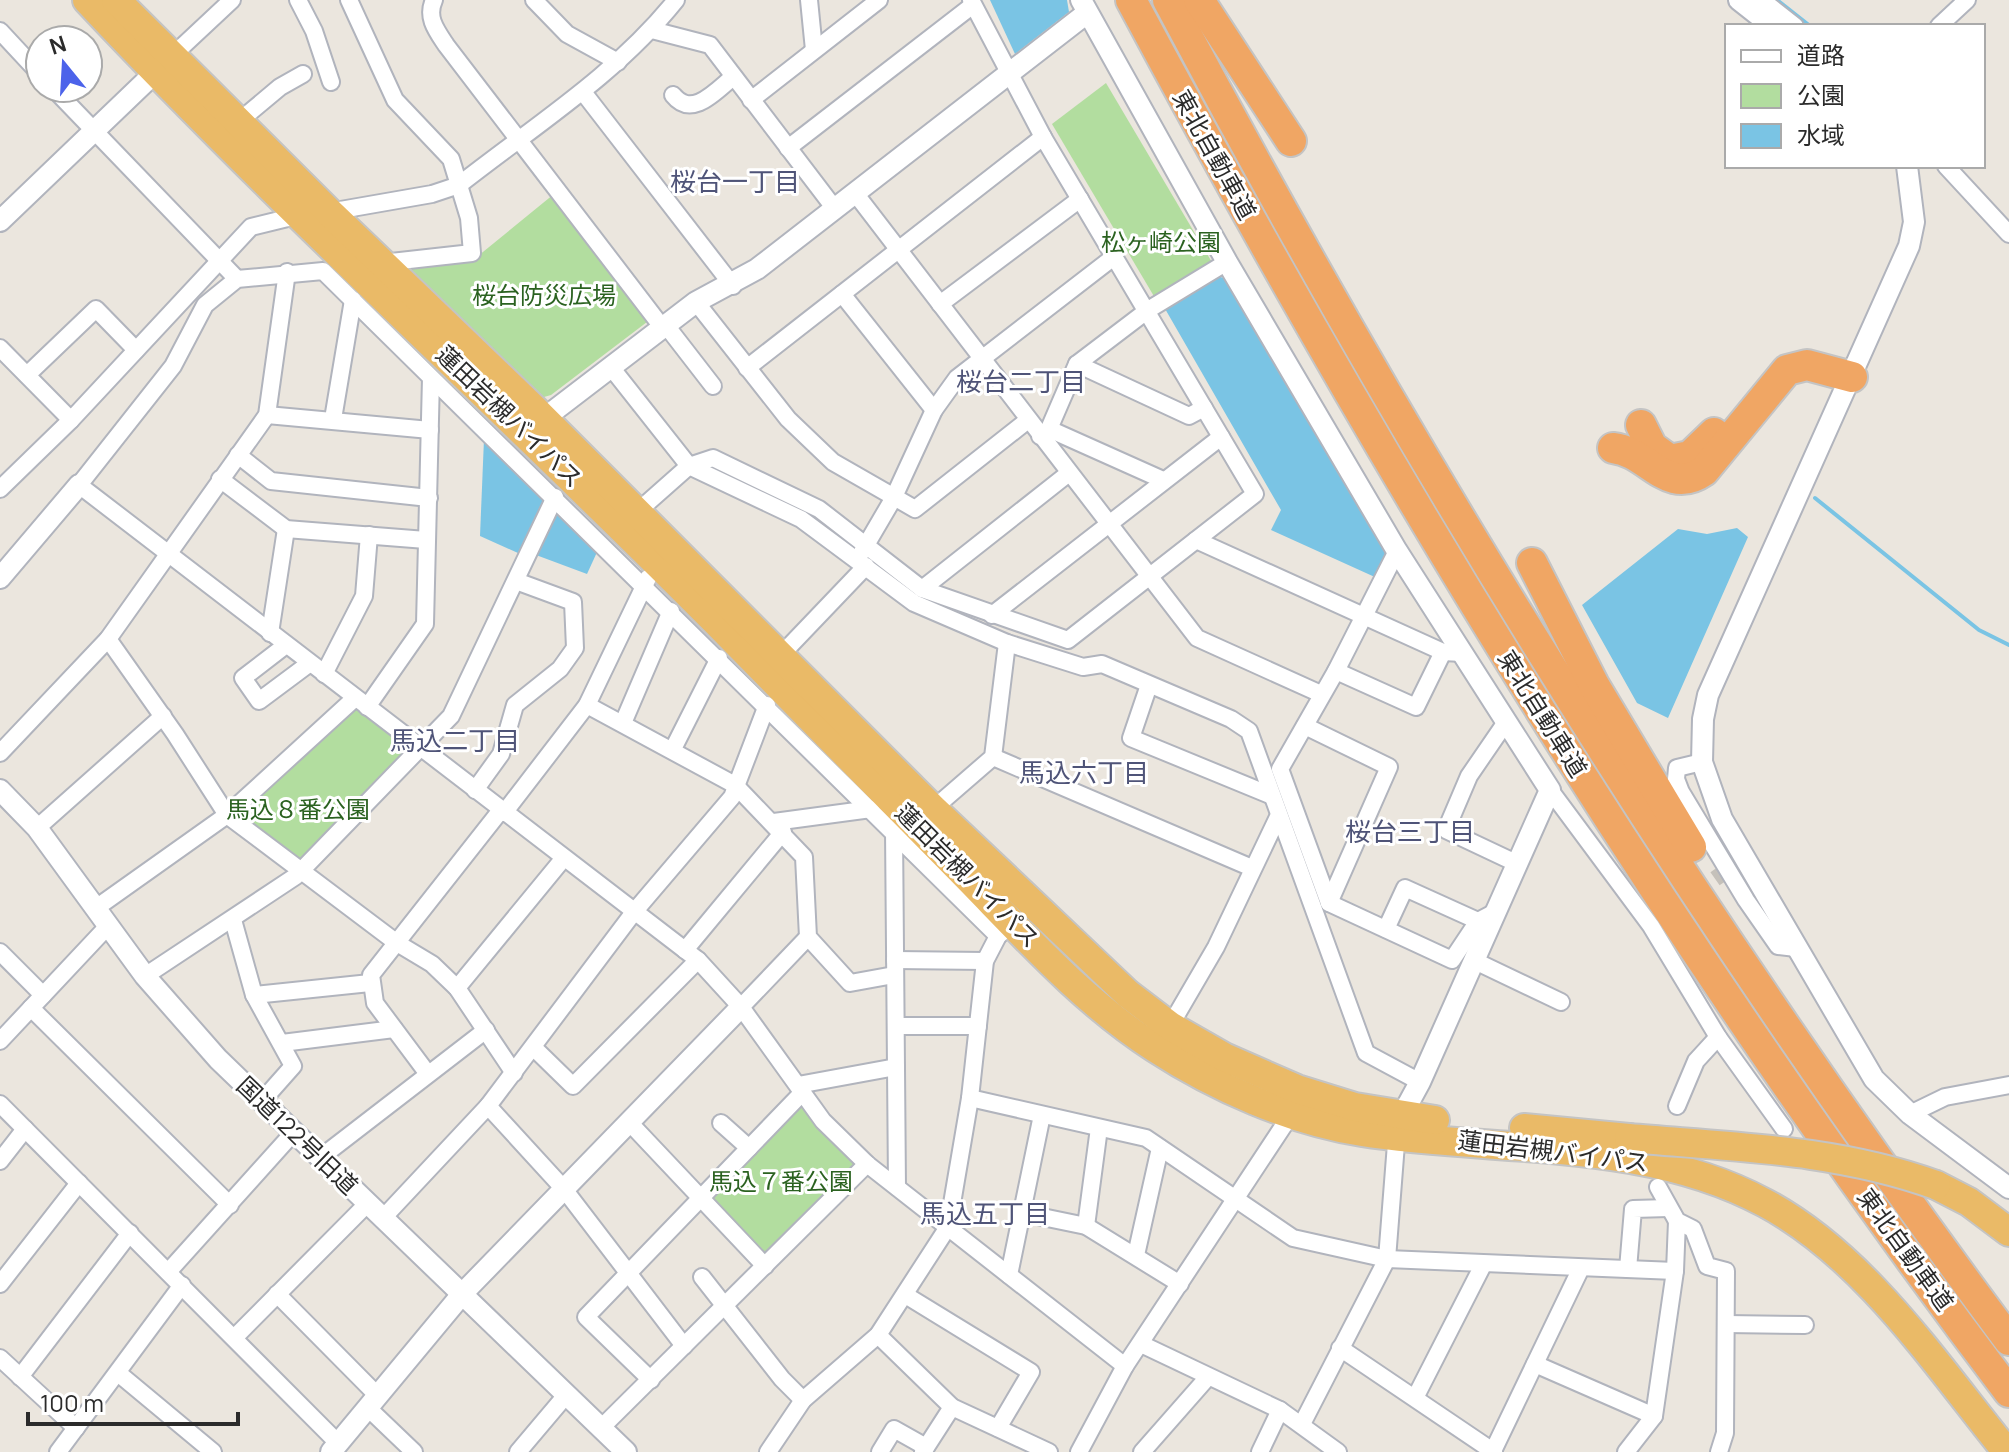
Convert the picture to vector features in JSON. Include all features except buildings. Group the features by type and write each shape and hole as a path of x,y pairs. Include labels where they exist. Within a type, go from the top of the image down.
{"highway":[{"name":"蓮田岩槻バイパス","path":"87,0 237,123 382,263 535,425 650,574 1126,1028 1178,1062 1289,1112 1356,1131 1398,1127 1629,1138 1853,1160 1936,1185 1969,1202 2009,1232"},
{"name":"蓮田岩槻バイパス","path":"116,0 164,64 300,215 637,512 933,809 1014,921 1128,994 1170,1026 1224,1057 1297,1089 1398,1127 1664,1166 1740,1190 1767,1203 1835,1253 1886,1304 2007,1452"},
{"name":"東北自動車道","path":"1131,0 1360,414 1542,715 1737,1012 2009,1392"},
{"name":"東北自動車道","path":"1168,0 1336,309 1584,721 1914,1211 2009,1340"},
{"path":"1199,0 1291,141"},
{"path":"1641,425 1652,447 1670,460 1680,461 1699,450 1758,376 1787,350 1799,348 1826,354 1852,377"},
{"path":"1613,448 1628,450 1667,478 1686,481 1704,471 1787,370 1807,365 1852,377"},
{"path":"1532,563 1594,685 1715,887 1760,986"}],"street":[{"path":"0,221 232,0"},
{"path":"298,0 314,31 331,82"},
{"path":"434,0 429,9 433,26 465,72 521,138 713,386"},
{"path":"534,0 567,34 618,62"},
{"path":"329,212 432,194 459,185 583,92 652,30 676,0"},
{"path":"809,0 814,50"},
{"path":"1739,0 1769,24"},
{"path":"1762,0 1792,24"},
{"path":"1941,24 1967,0"},
{"path":"352,2 395,100 451,159 469,218 472,253 382,263"},
{"path":"751,100 875,2"},
{"path":"637,512 689,466 713,458 819,509 922,589 1068,640 1255,494 1043,137 972,2 788,148"},
{"path":"535,425 664,325 696,302 733,286 835,209 1008,75 1084,6 1227,262 1397,551 1452,652 1506,722 1550,790 1654,923 1718,1037 1784,1129"},
{"path":"652,30 710,45 835,209"},
{"path":"0,31 24,57"},
{"path":"237,123 280,87 303,74"},
{"path":"673,95 680,103 689,106 703,101 733,77"},
{"path":"583,92 733,286"},
{"path":"68,104 237,279"},
{"path":"747,368 1043,137"},
{"path":"1907,168 1914,222 1909,246 1708,695 1703,719 1702,762 1722,819 1874,1079 1910,1114 2009,1188"},
{"path":"1948,168 2009,234"},
{"path":"855,193 1028,420 1044,432 1163,480"},
{"path":"940,304 1080,199"},
{"path":"0,489 71,420 251,227 300,215"},
{"path":"780,656 862,563 867,544 893,499 934,410 957,378 980,357 1115,256"},
{"path":"1044,432 1077,364 1148,310 1227,262"},
{"path":"0,578 79,485 173,366 205,305 237,279 323,271 555,497 650,574 671,611 871,809 1014,921 985,961 970,1098 948,1227 907,1296 878,1335 803,1400 768,1452"},
{"path":"0,753 108,639 267,415 287,272"},
{"path":"842,294 934,410"},
{"path":"333,419 353,300"},
{"path":"696,302 788,419 833,462 915,509 1028,420"},
{"path":"27,375 96,309 136,350"},
{"path":"0,348 71,420"},
{"path":"1077,364 1189,416 1204,408"},
{"path":"610,366 689,466 801,519 914,603 966,622 1007,643 1083,667 1102,664 1231,719 1249,731 1366,1053 1420,1082"},
{"path":"96,908 227,815 361,703 425,624 431,378"},
{"path":"267,415 430,430"},
{"path":"1044,432 1069,473 1197,638 1321,694"},
{"path":"992,615 1221,437"},
{"path":"238,455 271,481 429,498"},
{"path":"922,589 1069,473"},
{"path":"220,479 286,529 426,540"},
{"path":"79,485 691,955 741,1007 823,1121 867,1164 1125,1366"},
{"path":"145,976 233,920 301,870 451,716 555,497"},
{"path":"270,633 286,529"},
{"path":"324,674 364,596 369,535"},
{"path":"1196,540 1362,617 1452,652"},
{"path":"1397,551 1336,671 1280,769 1329,903 1452,960 1478,921 1497,911"},
{"path":"428,1074 375,1003 371,975 587,705 650,574"},
{"path":"475,790 501,754 515,705 560,669 575,648 573,602 516,581"},
{"path":"623,723 671,611"},
{"path":"108,639 163,716 227,815 397,943 432,964 457,988 514,1073"},
{"path":"933,809 993,757 1007,643"},
{"path":"286,645 243,678 259,701 310,663"},
{"path":"1336,671 1416,707 1452,652"},
{"path":"673,749 719,658"},
{"path":"1149,685 1131,738 1274,806 1291,799"},
{"path":"587,705 735,785 779,827 804,857 808,937 850,983 894,968 985,961"},
{"path":"383,1218 488,1106 634,912 732,797 767,705"},
{"path":"37,828 163,716"},
{"path":"1506,722 1469,776 1446,830 1518,864"},
{"path":"1305,726 1389,767 1329,903"},
{"path":"993,757 1252,868"},
{"path":"1702,762 1677,768 1676,779 1681,792 1746,900 1778,946 1796,948"},
{"name":"国道122号旧道","path":"0,790 37,828 145,976 218,1059 567,1394 610,1443"},
{"path":"1302,1424 1387,1259 1398,1127 1550,790"},
{"path":"1170,1026 1216,947 1252,868 1274,806"},
{"path":"533,1047 573,1086 691,955 779,827 871,809"},
{"path":"894,830 897,1187"},
{"path":"457,988 563,859"},
{"path":"1386,929 1405,888 1478,921"},
{"path":"233,920 254,995 293,1066 262,1101"},
{"path":"0,1041 108,926"},
{"path":"0,1104 235,1337 334,1448 463,1293 808,937"},
{"path":"0,952 37,1002 230,1205"},
{"path":"1475,961 1561,1002"},
{"path":"254,995 370,983"},
{"path":"897,1026 978,1026"},
{"path":"282,1043 394,1029"},
{"path":"320,1158 486,1030"},
{"path":"1677,1106 1696,1061 1718,1037"},
{"path":"651,1380 586,1317 749,1148 801,1089 896,1067"},
{"path":"1910,1114 1945,1097 2009,1085"},
{"path":"970,1098 1146,1138 1293,1238 1387,1259 1675,1271"},
{"path":"488,1106 564,1189 684,1346"},
{"path":"1079,1452 1125,1366 1286,1122 1289,1112"},
{"path":"1009,1275 1042,1115"},
{"path":"628,1121 765,1266"},
{"path":"721,1123 749,1148"},
{"path":"1086,1226 1099,1128"},
{"path":"0,1161 25,1129"},
{"path":"168,1272 294,1132"},
{"path":"1136,1255 1160,1148"},
{"path":"610,1443 651,1380 867,1164"},
{"path":"0,1284 79,1183"},
{"path":"1626,1452 1654,1416 1675,1271 1673,1215 1658,1187"},
{"path":"235,1337 367,1204"},
{"path":"1628,1269 1633,1209 1673,1215 1693,1229 1707,1266 1726,1271 1725,1433 1719,1452"},
{"path":"1023,1213 1086,1226 1180,1284"},
{"path":"20,1377 130,1233"},
{"path":"1416,1396 1483,1265"},
{"path":"1340,1348 1416,1396 1494,1452 1581,1268"},
{"path":"702,1277 782,1379 803,1400"},
{"path":"58,1452 182,1285"},
{"path":"277,1294 414,1452"},
{"path":"907,1296 1031,1372 998,1428"},
{"path":"1726,1324 1805,1325"},
{"path":"878,1335 952,1407 1049,1452"},
{"path":"1141,1344 1280,1410 1338,1452"},
{"path":"0,1358 76,1428"},
{"path":"1535,1364 1654,1416"},
{"path":"118,1373 201,1448"},
{"path":"1142,1452 1208,1377"},
{"path":"518,1452 567,1394"},
{"path":"880,1452 894,1429 925,1450 952,1407"},
{"path":"1260,1452 1280,1410"}],"green space":[{"name":"松ヶ崎公園","path":"1106,83 1213,264 1155,298 1052,124"},
{"name":"桜台防災広場","path":"554,194 648,316 647,322 551,395 544,397 403,264 478,256"},
{"name":"馬込８番公園","path":"351,710 358,710 404,744 404,751 306,859 297,860 238,817 236,811"},
{"name":"馬込７番公園","path":"802,1103 855,1165 763,1259 707,1199"}],"water":[{"path":"990,0 1067,0 1069,12 1015,54"},
{"path":"1217,276 1224,278 1387,554 1377,578 1271,530 1281,510 1164,307"},
{"path":"484,439 542,497 544,504 518,553 480,536"},
{"path":"562,514 598,550 587,574 536,555 555,516"},
{"path":"1737,528 1748,537 1668,718 1637,703 1582,605 1678,529 1707,534"}],"waterway":[{"path":"1777,0 1807,24"},
{"path":"1815,498 1979,630 2009,645"}],"tunnel":[{"path":"1656,920 1729,869"}],"district":[{"name":"桜台一丁目","path":"735,182"},
{"name":"桜台二丁目","path":"1021,382"},
{"name":"馬込二丁目","path":"455,741"},
{"name":"馬込六丁目","path":"1084,773"},
{"name":"桜台三丁目","path":"1410,832"},
{"name":"馬込五丁目","path":"985,1214"}]}
